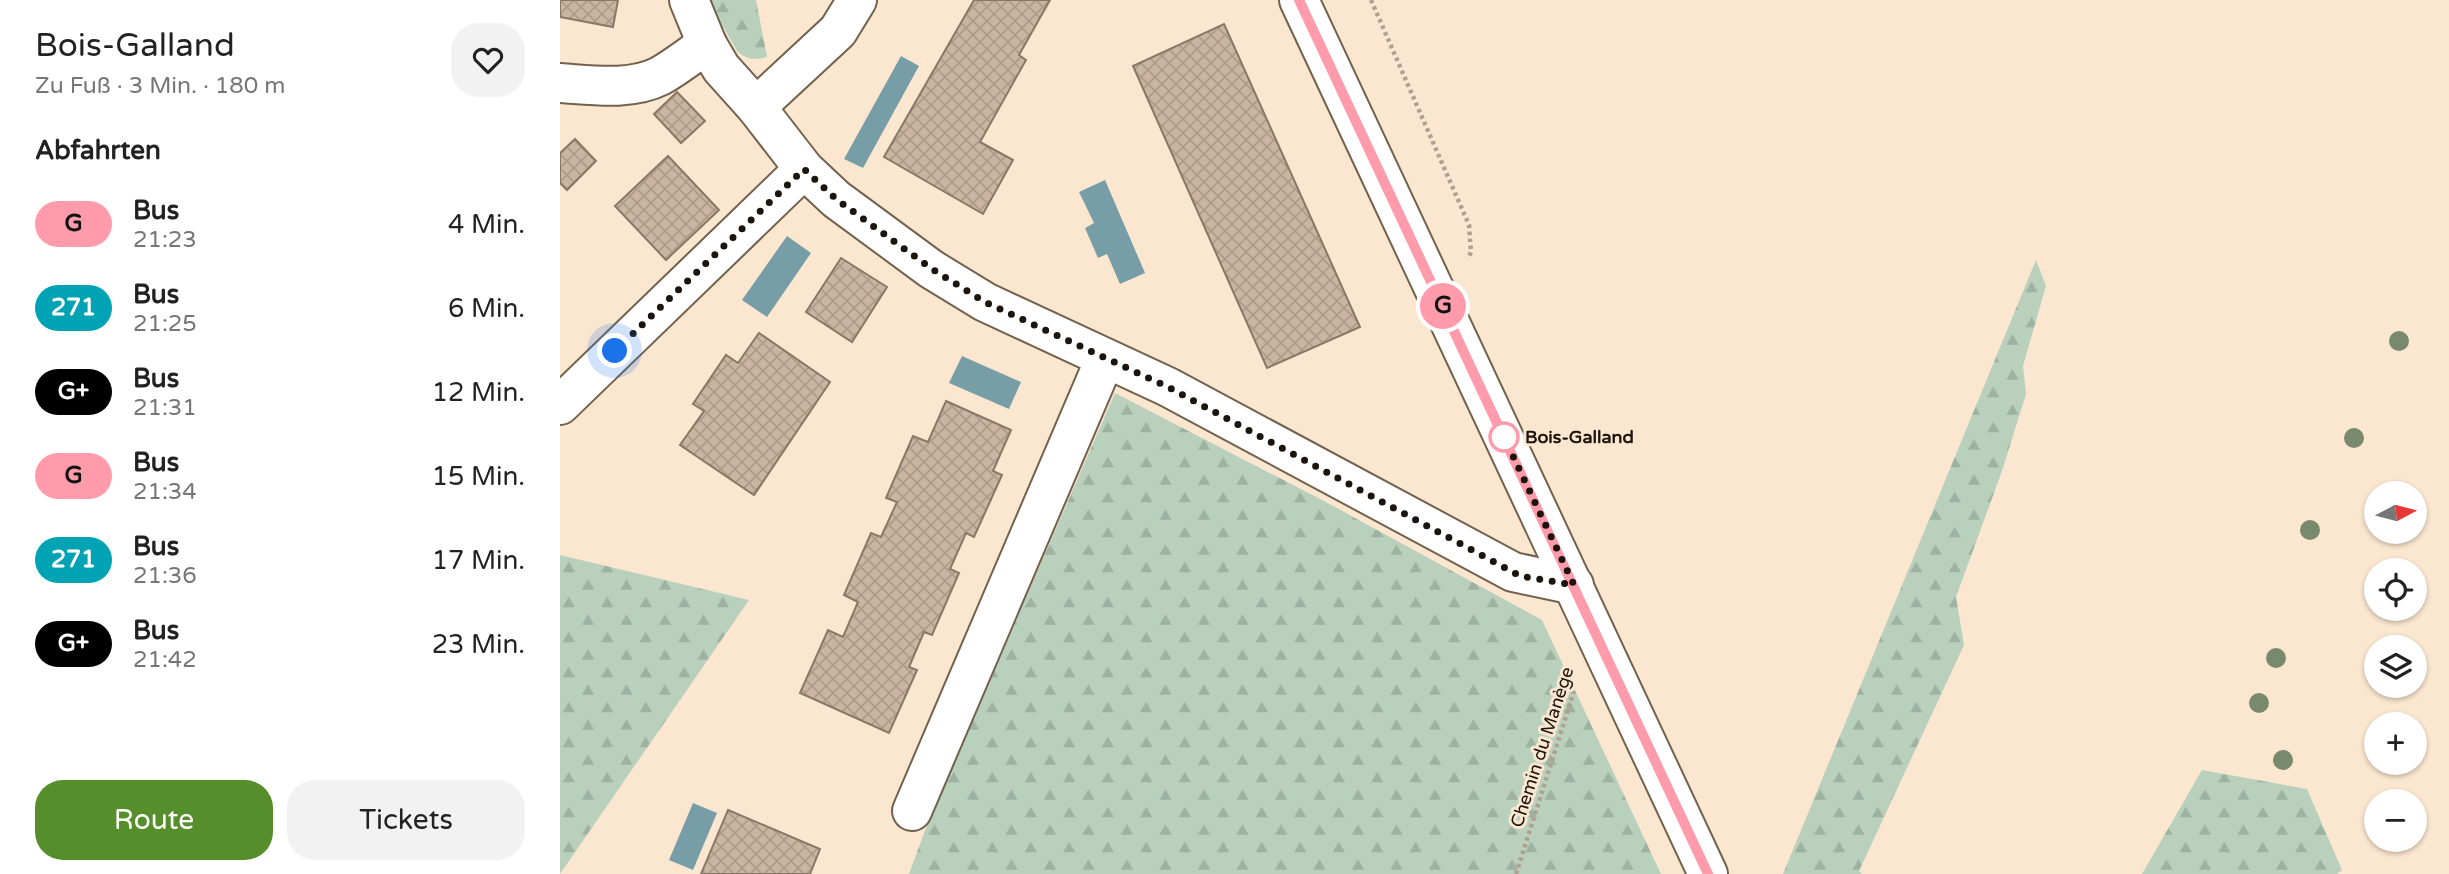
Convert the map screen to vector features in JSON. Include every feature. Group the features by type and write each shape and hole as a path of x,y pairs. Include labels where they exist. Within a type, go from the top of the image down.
{"street":[{"path":"689,0 706,44 720,68 756,107 804,169 836,199 932,269 974,296 1168,387 1520,576 1574,585"},
{"path":"756,107 838,31 857,0"},
{"path":"1299,0 1708,874"},
{"path":"560,83 617,86 645,81 659,76 706,44"},
{"path":"560,405 804,169"},
{"path":"912,811 1105,359"}],"path":[{"path":"1371,0 1469,225 1471,252 1464,266"},
{"name":"Chemin du Manège","path":"1516,874 1594,629"}],"green space":[{"path":"708,0 756,0 767,57 751,58 737,51"},
{"path":"2036,260 2046,286 2023,366 2026,394 2002,471 1956,597 1964,645 1859,871 1862,874 1783,874"},
{"path":"1115,393 1324,501 1542,620 1661,874 909,874 926,828"},
{"path":"560,555 749,600 560,874"},
{"path":"2202,770 2307,789 2342,870 2337,874 2142,874"}],"water":[{"path":"901,56 919,66 863,168 844,159"},
{"path":"1105,180 1145,273 1120,284 1107,254 1098,258 1085,228 1094,223 1079,192"},
{"path":"787,236 811,253 767,317 742,300"},
{"path":"962,356 1021,382 1009,409 949,383"},
{"path":"693,803 717,813 693,870 669,860"}],"building":[{"path":"560,0 618,0 613,27 560,17"},
{"path":"974,0 1050,0 1019,55 1026,60 980,142 1013,160 983,214 884,157"},
{"path":"1224,24 1360,327 1267,368 1133,66"},
{"path":"677,92 705,121 681,143 654,114"},
{"path":"575,139 596,161 567,190 560,183 560,153"},
{"path":"668,156 719,210 666,260 615,206"},
{"path":"841,258 887,287 852,342 806,312"},
{"path":"759,333 830,382 754,495 680,445 704,411 693,404 726,355 738,363"},
{"path":"946,401 1011,430 993,471 1002,475 974,537 966,533 950,569 959,573 932,635 924,632 909,667 917,670 889,733 800,693 828,630 843,637 858,602 844,595 871,533 881,537 897,502 886,498 913,436 928,442"},
{"path":"728,810 820,849 810,874 701,874"}],"bus line":[{"name":"G","path":"1299,0 1708,874"}],"place":[{"name":"Bois-Galland","path":"1504,437"}],"route":[{"path":"615,351 804,169 836,199 932,269 985,302 1168,387 1520,576 1574,585 1504,437"}]}
